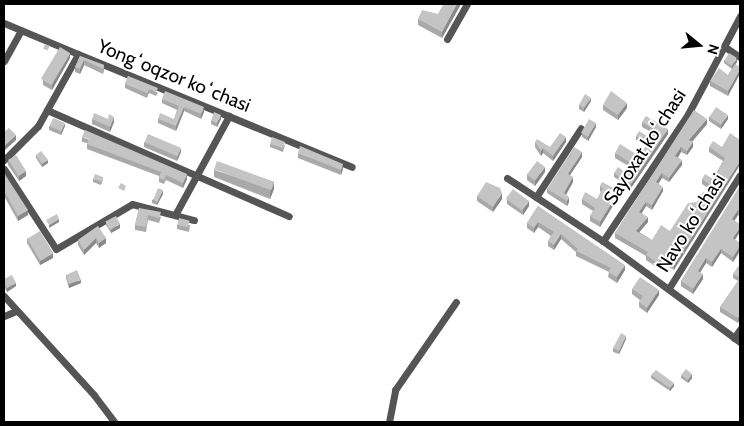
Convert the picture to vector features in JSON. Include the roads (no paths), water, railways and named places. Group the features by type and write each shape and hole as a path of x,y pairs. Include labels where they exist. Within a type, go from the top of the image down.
{"street":[{"path":"447,39 467,4"},
{"name":"Sayoxat koʻchasi","path":"603,241 688,114 725,48 740,16"},
{"path":"4,23 78,54"},
{"path":"4,61 21,30"},
{"path":"725,48 740,57"},
{"name":"Yongʻoqzor koʻchasi","path":"4,160 38,126 78,54 352,167"},
{"path":"47,110 197,176 286,212 289,216"},
{"path":"175,215 229,116"},
{"path":"536,197 582,128"},
{"path":"4,169 56,249 132,204 194,220"},
{"name":"Navo koʻchasi","path":"669,288 740,175"},
{"path":"507,178 603,241 737,340 740,329"},
{"path":"4,296 94,395 114,422"},
{"path":"389,422 395,390 456,302"},
{"path":"4,316 16,311"}]}
